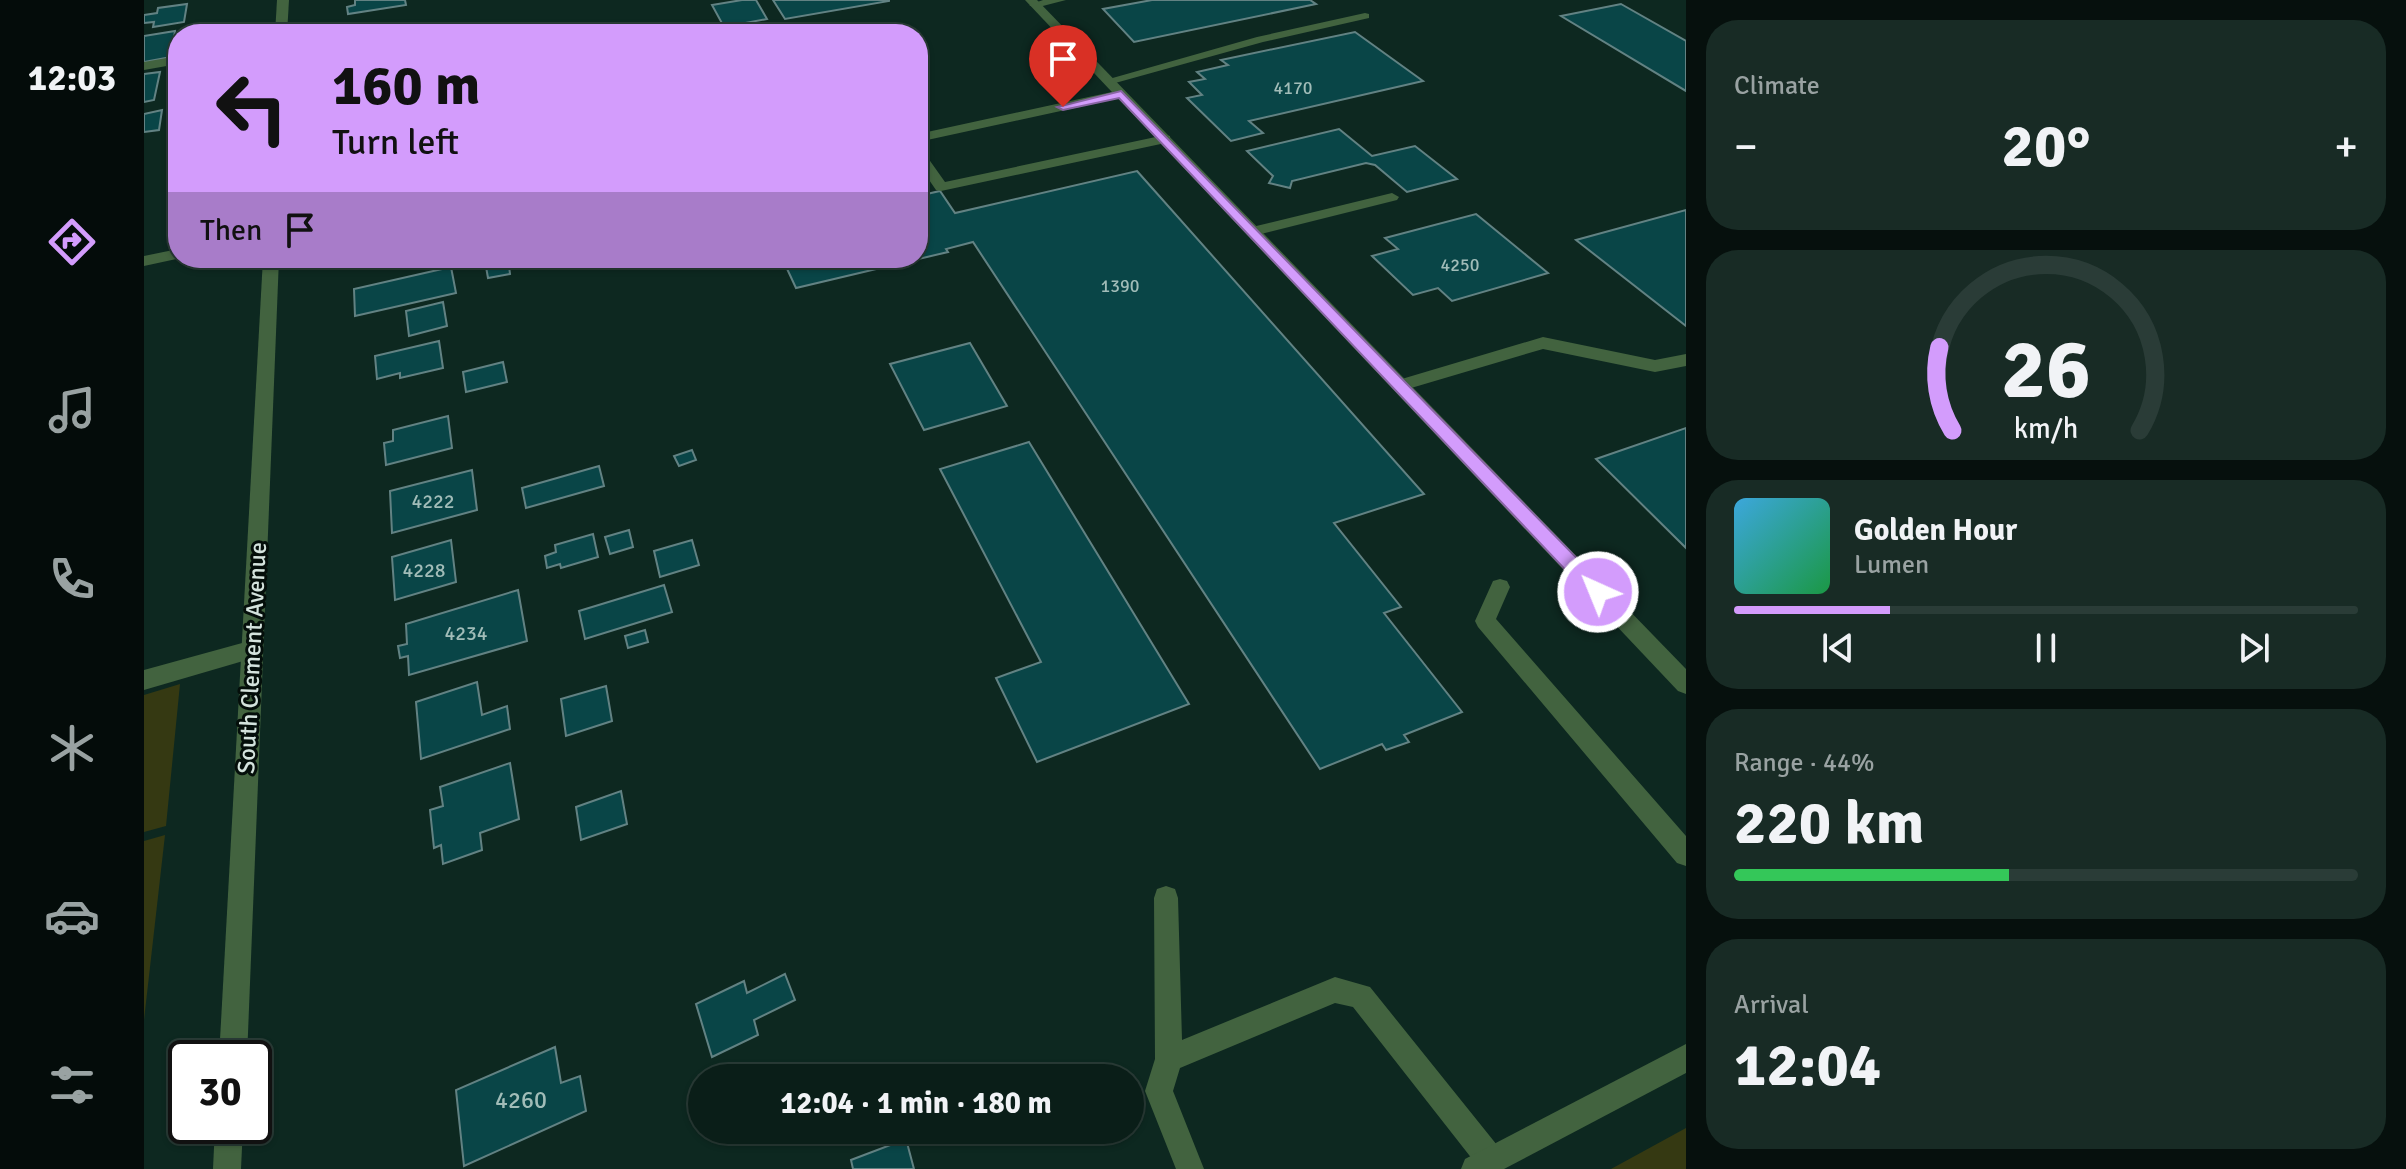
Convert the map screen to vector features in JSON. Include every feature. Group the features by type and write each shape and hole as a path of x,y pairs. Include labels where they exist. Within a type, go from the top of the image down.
{"street":[{"path":"282,24 283,0"},
{"path":"1033,2 1060,0"},
{"path":"1033,2 1686,684"},
{"path":"1108,81 1249,42 1365,16"},
{"path":"144,66 168,62"},
{"path":"928,136 1121,94"},
{"path":"928,168 941,187 1165,139"},
{"path":"1253,231 1392,197"},
{"path":"144,261 168,256"},
{"name":"South Clement Avenue","path":"234,1040 271,268"},
{"path":"1401,385 1543,343 1655,366 1686,360"},
{"path":"1500,587 1485,621 1686,854"},
{"path":"144,680 253,649"},
{"path":"1166,898 1169,1059 1159,1091 1190,1169"},
{"path":"1169,1059 1335,990 1361,996 1483,1165 1686,1058"},
{"path":"227,1169 228,1144"}],"green space":[{"path":"180,684 166,826 144,832 144,695"},
{"path":"165,835 144,1020 144,841"},
{"path":"1686,1128 1686,1169 1611,1169"}],"building":[{"path":"355,0 405,0 406,5 348,14 347,7 355,5"},
{"path":"756,0 767,19 722,24 712,5"},
{"path":"773,0 889,0 889,1 785,19"},
{"path":"1152,0 1310,0 1316,4 1134,42 1103,9"},
{"path":"187,4 184,22 153,27 154,22 144,23 144,15 157,13 158,8"},
{"path":"1621,4 1686,41 1686,91 1561,16"},
{"path":"168,32 168,58 144,62 144,36"},
{"path":"1355,32 1423,81 1249,121 1263,133 1231,141 1187,98 1202,95 1189,82 1205,79 1197,72 1228,65 1221,60"},
{"path":"160,72 154,100 144,102 144,74"},
{"path":"162,110 159,130 144,132 144,114"},
{"path":"1339,129 1372,156 1415,146 1457,179 1407,192 1375,165 1366,163 1292,181 1290,188 1269,183 1273,176 1247,151"},
{"path":"1137,171 1424,494 1334,523 1401,607 1384,613 1462,712 1404,735 1409,742 1386,750 1382,744 1320,769 973,242 928,257 928,194 940,191 955,213"},
{"path":"1686,210 1686,326 1576,240"},
{"path":"1476,214 1548,273 1452,301 1438,288 1413,295 1372,256 1398,249 1385,238"},
{"path":"451,268 456,293 355,316 354,289"},
{"path":"486,268 509,268 510,274 488,278"},
{"path":"787,268 880,268 796,288"},
{"path":"443,302 447,326 409,336 406,311"},
{"path":"439,341 443,368 400,378 400,373 377,379 375,356"},
{"path":"970,343 1007,406 924,430 890,364"},
{"path":"503,362 507,382 466,392 463,372"},
{"path":"448,416 452,448 386,465 384,443 393,441 393,430"},
{"path":"1686,428 1686,548 1596,459"},
{"path":"1029,442 1189,704 1037,762 996,678 1041,662 940,469"},
{"path":"692,450 696,460 679,466 674,456"},
{"path":"599,466 604,486 526,508 522,488"},
{"path":"472,470 477,510 392,533 390,491"},
{"path":"629,530 633,547 610,554 605,537"},
{"path":"593,534 598,557 561,568 560,564 547,568 545,556 556,552 555,545"},
{"path":"451,540 456,582 395,600 392,557"},
{"path":"692,540 699,565 660,577 654,551"},
{"path":"664,585 672,612 585,639 579,611"},
{"path":"518,590 527,641 409,675 408,656 400,658 398,646 407,644 406,624"},
{"path":"645,630 648,642 628,648 625,636"},
{"path":"477,682 482,715 507,706 510,729 421,759 416,702"},
{"path":"606,686 612,721 566,736 561,699"},
{"path":"510,763 519,819 480,833 482,850 443,864 441,845 434,848 430,810 443,806 440,787"},
{"path":"621,791 627,824 581,840 576,807"},
{"path":"785,974 795,1000 754,1020 758,1035 712,1057 696,1004 744,981 747,993"},
{"path":"555,1047 561,1083 580,1076 586,1111 464,1166 456,1090"},
{"path":"893,1144 907,1144 914,1169 853,1169 851,1160"}],"route":[{"path":"1063,107 1121,94 1598,592"}]}
